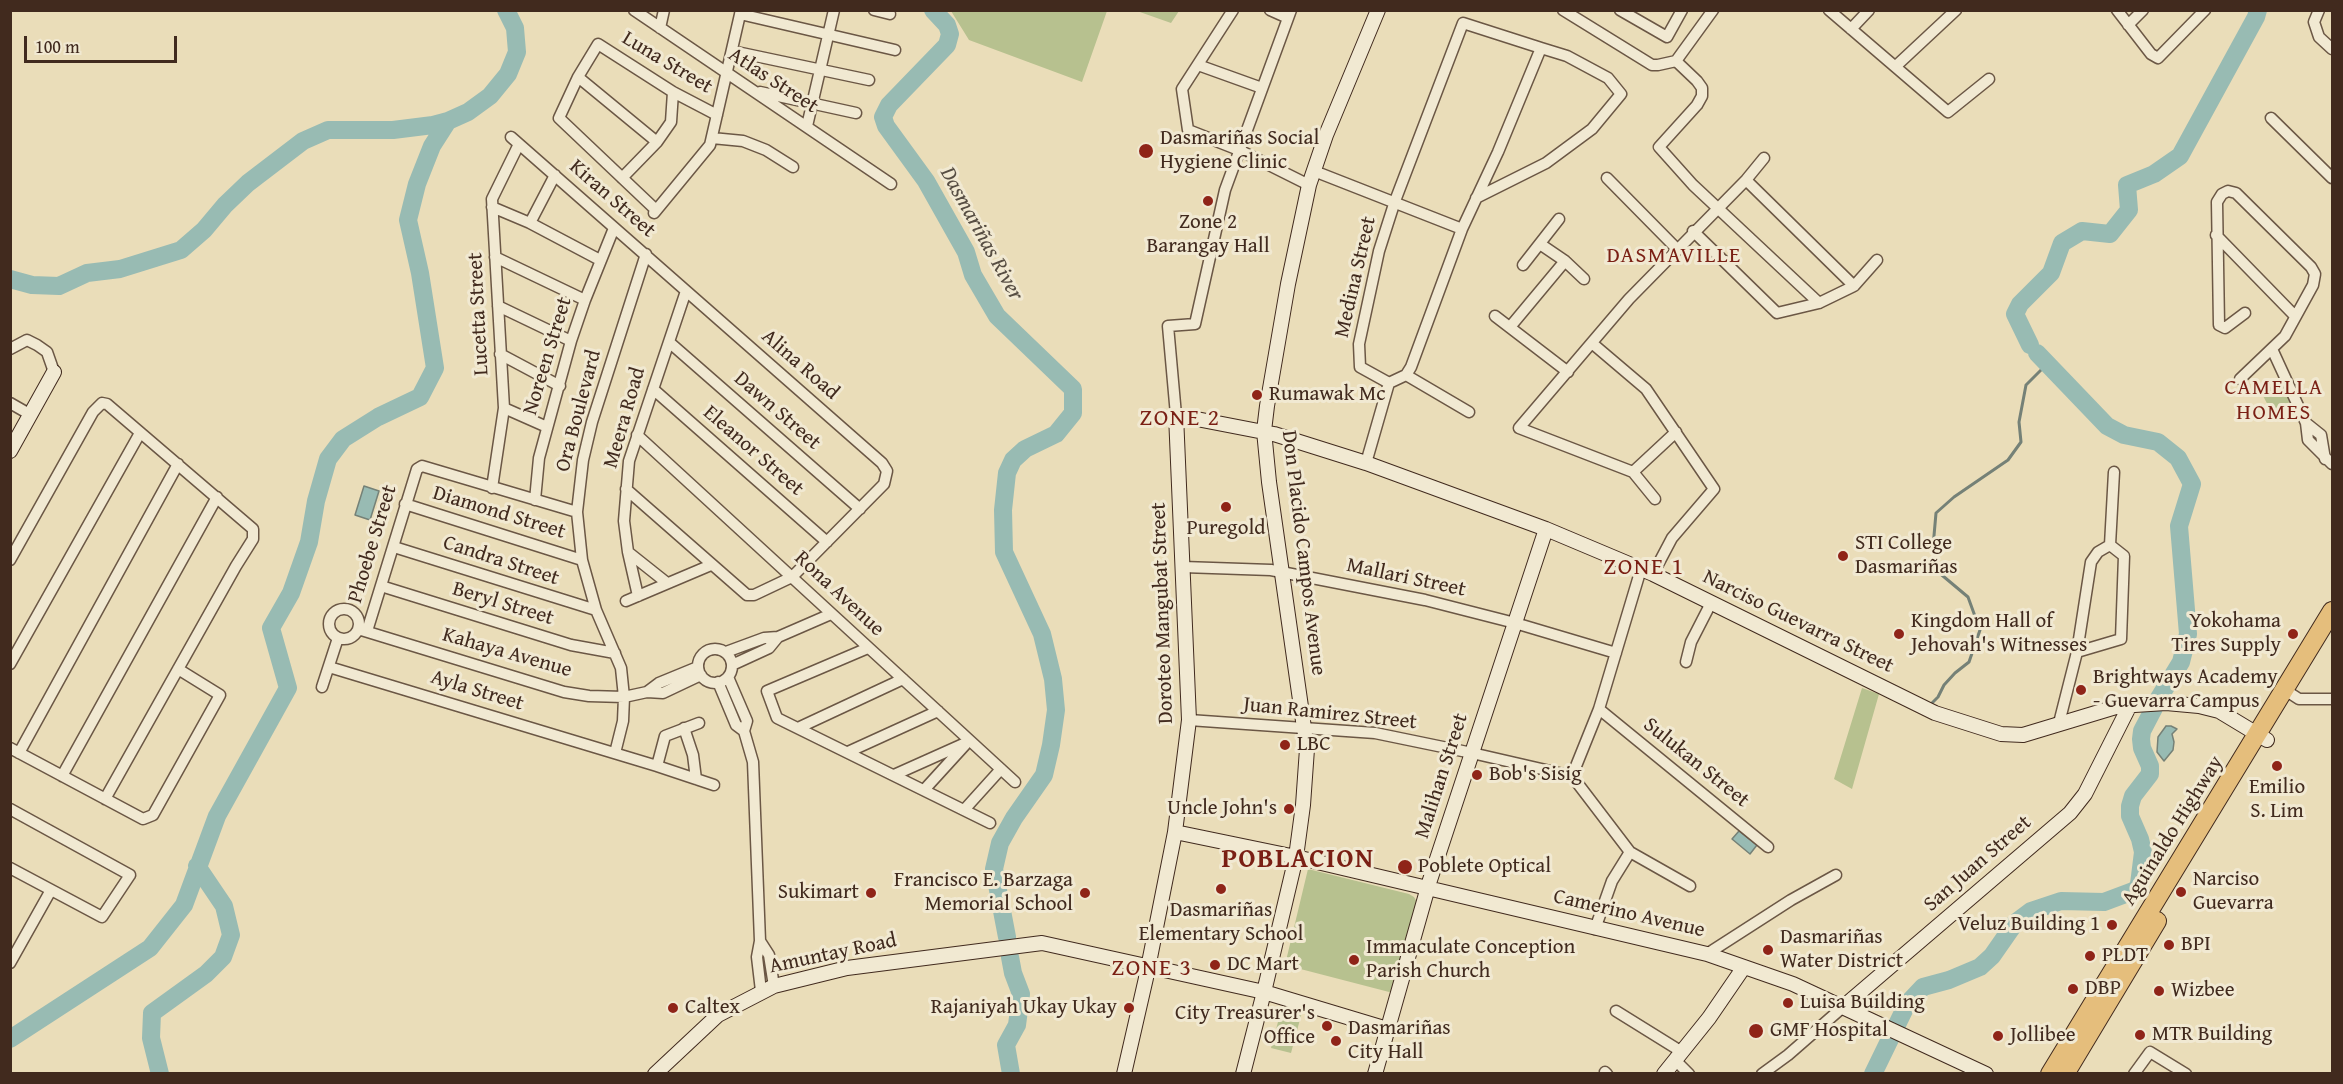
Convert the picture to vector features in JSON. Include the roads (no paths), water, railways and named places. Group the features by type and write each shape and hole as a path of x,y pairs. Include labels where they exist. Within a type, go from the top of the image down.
{"highway":[{"name":"Aguinaldo Highway","path":"2050,1074 2107,992 2263,737 2332,611"},
{"name":"Aguinaldo Highway","path":"2289,693 2332,633"},
{"name":"Aguinaldo Highway","path":"2065,1074 2107,992"}],"street":[{"name":"Atlas Street","path":"634,10 891,184"},
{"path":"660,28 664,10"},
{"path":"807,126 834,10"},
{"path":"874,10 890,14"},
{"path":"1233,10 1182,89 1188,130 1239,150 1309,185"},
{"path":"1239,150 1289,14 1270,10"},
{"name":"Don Placido Campos Avenue","path":"1243,1074 1296,857 1307,749 1281,572 1264,431 1267,406 1288,284 1309,185 1326,135 1377,10"},
{"path":"1563,10 1652,65 1664,65 1676,61 1713,10"},
{"path":"1620,10 1667,37 1682,10"},
{"path":"1829,10 1948,112 1989,80"},
{"path":"1851,29 1869,10"},
{"path":"1896,66 1956,10"},
{"path":"2117,10 2151,54 2158,58 2205,10"},
{"path":"2128,25 2143,10"},
{"path":"2319,10 2314,22 2319,37 2332,49"},
{"path":"657,142 578,76 559,118 655,211 710,145 728,75 740,12 894,50"},
{"path":"1462,229 1395,201 1463,23 1567,56 1608,78 1621,94 1592,129 1546,162 1476,198"},
{"name":"Luna Street","path":"578,76 598,44 674,92 717,115"},
{"path":"1366,463 1389,383 1406,375 1412,367 1462,229 1498,152 1541,48"},
{"path":"732,51 869,80"},
{"path":"1676,61 1697,81 1702,88 1702,96 1697,105 1659,147 1694,185 1819,303"},
{"path":"1198,65 1262,88"},
{"path":"752,90 856,113"},
{"path":"622,178 657,142 670,122 674,92"},
{"path":"2271,118 2332,178"},
{"path":"712,138 743,141 766,150 793,167"},
{"name":"Kiran Street","path":"515,140 686,291"},
{"name":"Lucetta Street","path":"492,488 504,408 492,207 495,190 515,140"},
{"name":"Doroteo Mangubat Street","path":"1124,1074 1149,966 1174,832 1189,720 1176,415 1168,326 1195,324 1225,190 1239,150"},
{"path":"1655,499 1633,472 1520,428 1629,299 1693,231 1746,180 1764,158"},
{"name":"Medina Street","path":"1314,171 1395,201 1379,251 1359,344 1360,367 1389,383"},
{"path":"530,223 555,175"},
{"path":"1607,178 1677,249"},
{"path":"1746,180 1854,286"},
{"path":"2240,379 2285,336 2313,285 2315,274 2311,267 2236,193 2228,190 2217,202 2218,326 2225,328 2245,313"},
{"path":"492,207 530,223 600,260"},
{"path":"1523,265 1559,219"},
{"name":"Noreen Street","path":"535,500 539,458 547,427 585,300 614,228"},
{"path":"1693,231 1777,313 1819,303 1854,286 1877,260"},
{"path":"2216,235 2295,316"},
{"path":"1540,244 1565,261 1584,279"},
{"name":"Ora Boulevard","path":"615,753 623,721 624,697 621,668 596,610 582,560 576,512 583,460 592,423 646,255"},
{"path":"495,257 585,300"},
{"path":"1510,327 1565,261"},
{"name":"Meera Road","path":"638,596 624,521 629,461 686,291"},
{"name":"Alina Road","path":"686,291 882,463 886,471 884,484 860,509"},
{"path":"498,306 572,341"},
{"path":"1495,316 1568,372"},
{"path":"10,349 27,340 37,345 47,352 54,372 10,451"},
{"name":"Dawn Street","path":"669,342 860,509"},
{"path":"1593,344 1646,388 1714,489 1647,571 1616,653 1599,709 1572,776 1630,852 1690,886"},
{"path":"2272,349 2306,423 2307,440 2329,461"},
{"path":"500,354 561,386"},
{"path":"1406,375 1469,412"},
{"name":"Eleanor Street","path":"653,389 827,542"},
{"path":"10,403 31,415"},
{"path":"10,560 99,405 107,404 253,529 253,539 105,799"},
{"path":"504,408 547,427"},
{"name":"Narciso Guevarra Street","path":"1176,415 1264,431 1366,463 1546,530 1647,571 1935,713 2013,736 2130,705 2166,703 2219,711 2263,737"},
{"path":"1633,472 1676,432"},
{"path":"10,664 140,433"},
{"name":"Rona Avenue","path":"637,435 1015,782"},
{"path":"178,464 15,751 143,819 153,815 220,695 178,669"},
{"name":"Phoebe Street","path":"362,630 394,548 417,469 422,466 492,488"},
{"path":"2110,545 2114,472"},
{"path":"492,488 576,512"},
{"path":"626,489 747,595 754,595 792,577 860,509"},
{"path":"62,776 217,497"},
{"name":"Diamond Street","path":"405,504 582,560"},
{"name":"Malihan Street","path":"1375,1074 1428,888 1546,530"},
{"path":"2077,652 2121,639 2124,556 2110,545"},
{"path":"2060,723 2077,652 2091,562 2098,552 2110,545"},
{"name":"Candra Street","path":"394,548 596,610"},
{"path":"628,552 668,584"},
{"path":"626,601 711,565"},
{"name":"Mallari Street","path":"1183,567 1271,570 1425,600 1515,623 1616,653"},
{"name":"Beryl Street","path":"381,586 571,645 615,653"},
{"path":"1686,662 1691,642 1711,603"},
{"path":"339,609 349,610 356,615 362,630 347,639 338,638 331,632 328,623 332,614 339,609"},
{"path":"723,680 732,665 769,648 778,638 831,614"},
{"name":"Kahaya Avenue","path":"362,630 564,692 624,697 647,692 659,683 700,671"},
{"path":"322,687 338,638"},
{"path":"723,680 709,681 700,671 701,656 710,649 715,648 726,652 764,638 778,638"},
{"path":"868,648 767,690 777,718 990,823"},
{"path":"726,652 732,665"},
{"name":"Ayla Street","path":"328,667 714,785"},
{"path":"798,728 903,679"},
{"path":"723,680 747,721 744,731 753,762 760,941 757,957 767,988"},
{"path":"2289,693 2299,699 2332,699"},
{"name":"San Juan Street","path":"1762,1074 1788,1055 2070,813 2085,794 2130,705"},
{"name":"Sulukan Street","path":"1599,709 1768,847"},
{"path":"848,752 938,711"},
{"name":"Juan Ramirez Street","path":"1189,720 1376,734 1572,776"},
{"path":"657,766 665,736 699,723"},
{"path":"684,728 693,755 696,779"},
{"path":"894,775 970,741"},
{"path":"924,790 970,741"},
{"path":"963,810 1001,769"},
{"path":"10,809 130,875 102,917 10,868"},
{"name":"Camerino Avenue","path":"1174,832 1296,857 1707,954 1793,984 1986,1074"},
{"path":"1595,929 1612,881 1630,852"},
{"path":"1707,954 1791,900 1836,875"},
{"path":"10,963 51,890"},
{"name":"Amuntay Road","path":"655,1074 718,1015 767,988 847,968 1042,943 1264,993 1387,1029"},
{"path":"1664,1074 1709,1018 1744,967"},
{"path":"1616,1011 1678,1056 1689,1074"},
{"path":"2134,1074 2150,1052 2186,1074"}],"water":[{"path":"364,486 379,491 370,520 355,515"},
{"path":"2166,726 2177,729 2172,734 2173,750 2164,761 2157,752 2158,737"},
{"path":"1739,831 1757,845 1750,854 1732,839"}],"waterway":[{"path":"10,279 32,285 59,286 87,273 120,269 181,250 204,230 248,183 303,141 328,130 393,130 433,125 468,112 490,96 508,74 517,52 515,28 506,10"},
{"name":"Dasmariñas River","path":"933,10 947,25 950,34 947,45 889,105 883,117 886,126 926,181 966,252 973,275 997,316 1073,389 1073,413 1056,434 1025,449 1013,460 1007,473 1003,510 1004,552 1042,634 1053,679 1056,710 1044,775 1014,818 1000,843 994,869 1007,937"},
{"path":"2030,345 2015,314 2020,304 2051,273 2062,243 2082,231 2110,234 2129,210 2127,185 2154,174 2180,156 2258,10"},
{"path":"10,1039 150,948 184,905 217,816 288,688 271,628 291,593 309,542 316,501 328,459 343,439 378,417 420,397 435,368 420,273 408,220 417,184 432,146 448,121"},
{"path":"2037,353 2107,426 2124,435 2158,442 2178,458 2192,484 2179,526 2188,634 2181,662 2159,698"},
{"path":"1930,705 1938,697 1944,685 1969,662 1980,630 1968,597 1937,571 1933,547 1936,513 1954,497 2008,460 2021,442 2019,422 2026,385 2047,364"},
{"path":"1873,1074 1907,1004 1923,987 1949,980 1980,967 1992,956 2015,923 2031,911 2061,901 2104,902 2136,890 2139,884 2143,852 2130,816 2130,806 2133,796 2150,774 2150,766 2142,748 2141,739 2142,731 2154,708"},
{"path":"160,1074 151,1038 152,1013 206,974 223,957 231,935 224,906 197,866"},
{"name":"Dasmariñas River","path":"1010,957 1021,994 1017,1025 1006,1045 1011,1074"}],"place":[{"name":"Dasmariñas Social Hygiene Clinic","path":"1146,151"},
{"name":"Zone 2 Barangay Hall","path":"1208,201"},
{"name":"Rumawak Mc","path":"1257,395"},
{"name":"Puregold","path":"1226,507"},
{"name":"STI College Dasmariñas","path":"1843,556"},
{"name":"Kingdom Hall of Jehovah's Witnesses","path":"1899,634"},
{"name":"Yokohama Tires Supply","path":"2293,634"},
{"name":"Brightways Academy - Guevarra Campus","path":"2081,690"},
{"name":"LBC","path":"1285,745"},
{"name":"Emilio S. Lim","path":"2277,766"},
{"name":"Bob's Sisig","path":"1477,775"},
{"name":"Uncle John's","path":"1289,809"},
{"name":"Poblete Optical","path":"1405,867"},
{"name":"Dasmariñas Elementary School","path":"1221,889"},
{"name":"Narciso Guevarra","path":"2181,892"},
{"name":"Sukimart","path":"871,893"},
{"name":"Francisco E. Barzaga Memorial School","path":"1085,893"},
{"name":"Veluz Building 1","path":"2112,925"},
{"name":"BPI","path":"2169,945"},
{"name":"Dasmariñas Water District","path":"1768,950"},
{"name":"PLDT","path":"2090,956"},
{"name":"Immaculate Conception Parish Church","path":"1354,960"},
{"name":"DC Mart","path":"1215,965"},
{"name":"DBP","path":"2073,989"},
{"name":"Wizbee","path":"2159,991"},
{"name":"Luisa Building","path":"1788,1003"},
{"name":"Caltex","path":"673,1008"},
{"name":"Rajaniyah Ukay Ukay","path":"1129,1008"},
{"name":"City Treasurer's Office","path":"1327,1026"},
{"name":"GMF Hospital","path":"1756,1031"},
{"name":"MTR Building","path":"2140,1035"},
{"name":"Jollibee","path":"1998,1036"},
{"name":"Dasmariñas City Hall","path":"1336,1041"}],"district":[{"name":"DASMAVILLE","path":"1674,256"},
{"name":"CAMELLA HOMES","path":"2274,401"},
{"name":"ZONE 2","path":"1180,419"},
{"name":"ZONE 1","path":"1644,568"},
{"name":"POBLACION","path":"1298,860"},
{"name":"ZONE 3","path":"1152,969"}]}
